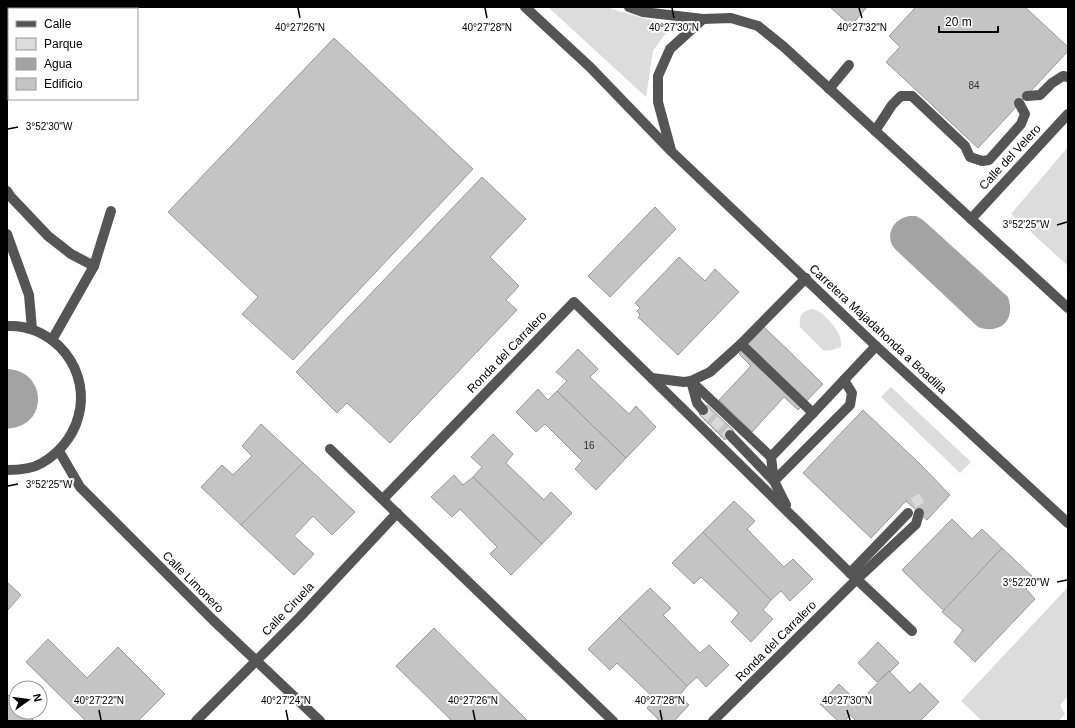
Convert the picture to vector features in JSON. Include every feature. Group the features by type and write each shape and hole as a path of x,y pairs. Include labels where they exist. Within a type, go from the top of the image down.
{"street":[{"name":"Carretera Majadahonda a Boadilla","path":"525,7 590,67 672,152 876,346 1068,523"},
{"path":"629,7 643,12 703,20 731,18 758,26 781,44 1068,308"},
{"path":"672,152 658,102 658,76 670,49 703,20"},
{"path":"829,89 849,65"},
{"path":"1027,96 1040,95 1052,83 1063,76 1068,78"},
{"path":"875,131 892,105 901,96 912,96 965,146 970,157 982,161 989,160 1021,124 1025,114 1019,103"},
{"name":"Calle del Velero","path":"971,219 1068,114"},
{"path":"7,191 48,236 71,254 94,266"},
{"path":"52,340 94,266 111,211"},
{"path":"7,234 29,295 32,329"},
{"path":"652,378 684,382 691,381 710,372 741,344 806,278"},
{"name":"Ronda del Carralero","path":"383,499 574,302 912,631"},
{"path":"7,326 32,329 42,333 52,340 67,354 77,373 81,394 80,414 72,434 59,451 41,463 20,470 7,470"},
{"path":"741,344 813,413"},
{"path":"691,381 771,457 876,346"},
{"path":"730,435 774,481 850,405 852,393 844,380"},
{"path":"691,381 697,402 703,410"},
{"path":"330,449 613,721"},
{"name":"Calle Limonero","path":"59,451 80,487 213,620 320,721"},
{"name":"Ronda del Carralero","path":"771,457 774,481 791,514"},
{"name":"Calle Ciruela","path":"196,721 300,618 397,513"},
{"path":"854,576 908,513"},
{"path":"854,576 916,524 919,513"},
{"name":"Ronda del Carralero","path":"713,721 854,576"}],"green space":[{"path":"548,7 606,7 671,26 653,51 646,97"},
{"path":"1068,147 1068,266 1011,214"},
{"path":"812,309 824,316 832,324 840,337 841,347 824,351 800,327 800,317 805,311"},
{"path":"891,387 971,462 960,473 881,397"},
{"path":"1068,587 1068,696 1060,705 1065,714 1059,721 982,721 961,701"}],"water":[{"path":"909,216 916,216 923,220 1008,297 1010,313 1005,324 994,329 978,327 895,249 891,243 890,233 897,222"},
{"path":"7,369 19,371 29,377 35,385 38,395 38,405 34,414 27,422 17,427 7,429"}],"building":[{"path":"830,7 867,7 851,26"},
{"path":"916,7 1025,7 1068,47 1068,51 978,148 886,62 900,47 889,36"},
{"path":"334,38 473,169 293,360 242,314 258,297 168,212"},
{"path":"482,177 526,219 490,257 519,286 506,300 517,310 390,443 347,403 337,413 296,372"},
{"path":"655,207 676,229 610,297 588,276"},
{"path":"679,257 705,281 715,269 739,292 678,355 638,317 640,315 637,311 640,308 635,303"},
{"path":"764,327 823,384 798,410 784,397 752,432 719,400 751,366 739,354"},
{"path":"578,349 598,369 590,377 629,414 636,406 656,427 626,458 557,391 567,381 556,372"},
{"path":"538,389 548,400 557,391 626,458 596,490 575,469 582,461 545,424 536,432 516,412"},
{"path":"707,405 734,431 725,440 699,414"},
{"path":"863,410 919,463 950,495 927,520 906,501 871,538 803,473"},
{"path":"261,424 303,463 241,525 201,487 222,465 233,475 252,456 242,446"},
{"path":"493,434 513,454 506,463 544,500 551,492 572,513 542,544 473,477 482,467 471,457"},
{"path":"303,463 355,512 332,535 313,516 294,536 314,554 294,575 241,525"},
{"path":"454,475 463,485 473,477 542,544 511,575 490,554 497,547 460,509 452,517 431,497"},
{"path":"734,501 755,521 747,529 784,567 793,559 813,579 790,601 781,591 771,600 703,532"},
{"path":"952,519 972,539 982,529 1002,548 944,611 902,570"},
{"path":"703,532 771,600 763,610 773,619 751,642 731,622 739,613 701,577 694,584 672,563"},
{"path":"1002,548 1035,579 1026,589 1035,599 975,662 954,642 963,630 942,612"},
{"path":"7,582 21,595 7,611"},
{"path":"650,588 671,608 663,615 700,653 709,645 729,665 706,687 697,677 687,686 619,618"},
{"path":"619,618 687,686 679,696 689,705 674,721 660,721 647,708 655,699 617,663 610,670 588,649"},
{"path":"434,628 528,721 452,721 396,666"},
{"path":"48,639 87,678 118,647 165,694 138,721 86,721 48,684 48,680 44,680 26,662"},
{"path":"878,642 899,663 877,682 858,663"},
{"path":"889,671 910,693 920,683 939,702 920,721 856,721 850,715 845,721 838,721 820,704 839,684 861,705 870,695 868,693"},
{"path":"7,694 8,720 34,721 7,721"}],"tunnel":[{"path":"703,410 730,435"},
{"path":"915,496 921,507 919,513"}]}
